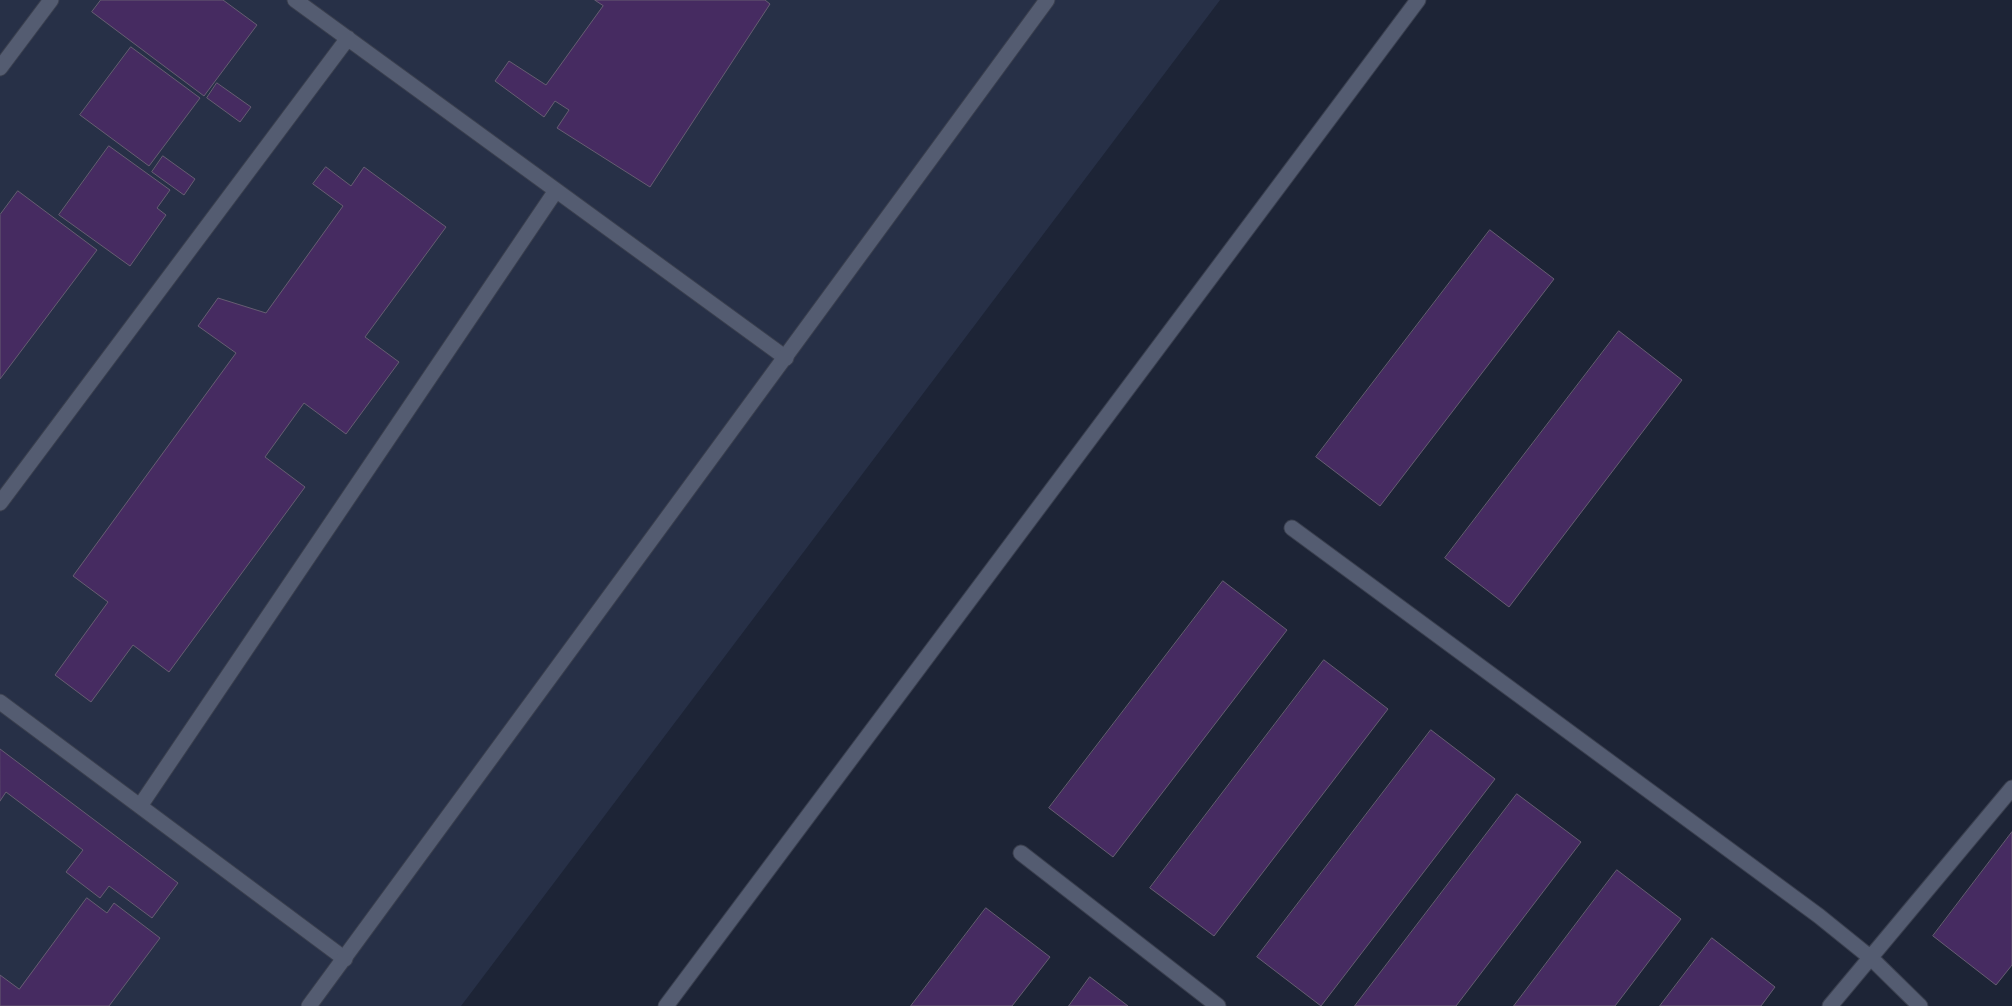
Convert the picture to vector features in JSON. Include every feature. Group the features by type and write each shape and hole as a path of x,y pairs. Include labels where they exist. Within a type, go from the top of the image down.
{"street":[{"path":"0,68 51,0"},
{"path":"295,0 555,192 786,358"},
{"path":"309,1006 1047,0"},
{"path":"666,1006 1418,0"},
{"path":"0,503 348,38"},
{"path":"140,806 555,192"},
{"path":"1292,528 1787,893 1871,958 1920,1006"},
{"path":"0,702 345,959"},
{"path":"1830,1006 2012,788"},
{"path":"1021,853 1218,1006"}],"shaded area":[{"path":"0,0 1220,0 461,1006 0,1006"}],"building":[{"path":"101,0 223,0 257,25 204,96 92,12"},
{"path":"595,0 765,0 770,4 650,187 557,128 569,110 555,101 544,117 495,81 509,61 546,85 603,6"},
{"path":"131,47 200,98 149,166 80,115"},
{"path":"217,83 251,107 240,122 207,98"},
{"path":"109,146 170,190 157,208 166,215 130,266 59,215"},
{"path":"163,156 195,179 184,195 152,172"},
{"path":"326,167 351,186 364,167 446,227 365,337 399,362 346,434 304,403 265,457 305,487 169,672 133,645 91,702 55,675 108,602 73,576 236,353 198,326 218,298 266,313 343,206 313,184"},
{"path":"18,191 97,250 0,379 0,215"},
{"path":"1490,230 1554,279 1380,506 1316,457"},
{"path":"1619,331 1682,380 1509,607 1445,558"},
{"path":"1223,581 1287,630 1113,857 1049,808"},
{"path":"1324,660 1388,709 1214,936 1150,888"},
{"path":"1431,730 1495,779 1321,1006 1257,957"},
{"path":"0,749 178,883 152,918 109,886 100,898 66,872 83,850 6,792 0,801"},
{"path":"1517,794 1581,842 1456,1006 1355,1006"},
{"path":"2012,832 2012,965 1996,985 1933,936"},
{"path":"1617,870 1681,919 1615,1006 1514,1006"},
{"path":"87,898 107,913 114,903 160,938 109,1006 0,1006 0,975 19,989"},
{"path":"986,908 1050,957 1012,1006 911,1006"},
{"path":"1712,938 1775,987 1761,1006 1660,1006"},
{"path":"1090,977 1128,1006 1069,1006"}]}
